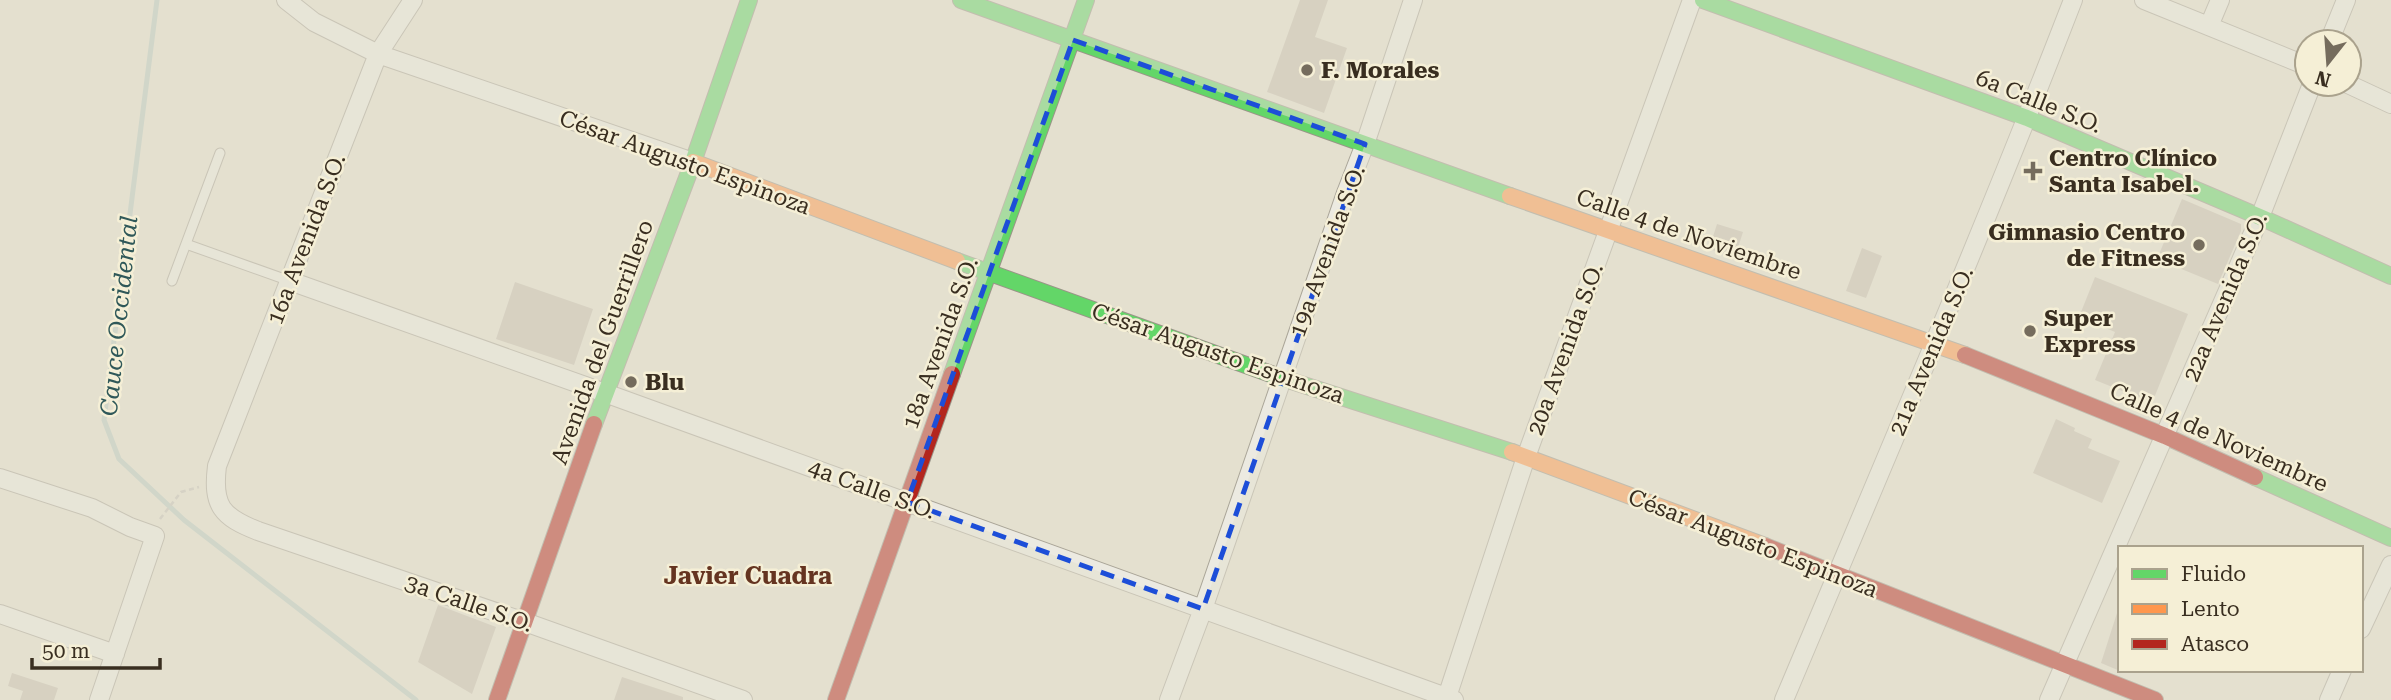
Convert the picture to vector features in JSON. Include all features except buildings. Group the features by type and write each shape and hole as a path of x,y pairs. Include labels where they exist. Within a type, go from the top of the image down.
{"street":[{"name":"César Augusto Espinoza","path":"286,0 314,22 378,54 693,162 1282,378 1526,457 1838,573 2064,666 2155,700"},
{"name":"16a Avenida S.O.","path":"214,485 217,466 378,54 413,0"},
{"name":"Avenida del Guerrillero","path":"497,700 605,393 693,162 748,0"},
{"name":"Calle 4 de Noviembre","path":"961,0 1607,231 1935,343 2165,436 2391,538"},
{"name":"18a Avenida S.O.","path":"836,700 1086,0"},
{"name":"19a Avenida S.O.","path":"1169,700 1203,609 1413,0"},
{"name":"20a Avenida S.O.","path":"1449,699 1526,457 1692,0"},
{"name":"6a Calle S.O.","path":"1703,0 2027,118 2391,276"},
{"name":"21a Avenida S.O.","path":"1784,700 1935,343 2073,0"},
{"path":"2144,0 2293,60"},
{"path":"2209,26 2220,0"},
{"path":"2335,28 2346,0"},
{"path":"2363,91 2391,104"},
{"name":"22a Avenida S.O.","path":"2049,700 2260,217 2307,98"},
{"name":"4a Calle S.O.","path":"290,281 1449,699"},
{"path":"0,478 92,508 155,536 99,700"},
{"name":"3a Calle S.O.","path":"214,485 225,515 237,523 743,700"},
{"path":"2363,625 2391,565"},
{"path":"0,614 114,654"},
{"path":"2329,700 2341,672"}],"lane":[{"path":"172,281 220,153"},
{"path":"186,244 290,281"}],"path":[{"path":"160,518 181,492 214,485"}],"highlighted area":[{"path":"1073,40 1365,144 1203,609 907,502"}],"waterway":[{"name":"Cauce Occidental","path":"157,0 104,420 119,459 184,520 416,700"}],"traffic: fast":[{"path":"594,424 693,162 749,0"},
{"path":"961,0 1510,196"},
{"path":"952,374 1086,0"},
{"path":"1703,0 2027,118 2391,276"},
{"path":"957,261 1282,378 1512,452"},
{"path":"2255,477 2391,538"}],"traffic: slow":[{"path":"693,162 957,261"},
{"path":"1510,196 1965,355"},
{"path":"1512,452 1765,546"}],"traffic: jam":[{"path":"1965,355 2165,436 2255,477"},
{"path":"836,700 952,374"},
{"path":"497,700 594,424"},
{"path":"1765,546 2155,700"}],"place":[{"name":"F. Morales","path":"1307,70"},
{"name":"Centro Clínico Santa Isabel.","path":"2033,171"},
{"name":"Gimnasio Centro de Fitness","path":"2199,245"},
{"name":"Super Express","path":"2030,331"},
{"name":"Blu","path":"631,382"}],"district":[{"name":"Javier Cuadra","path":"748,576"}]}
